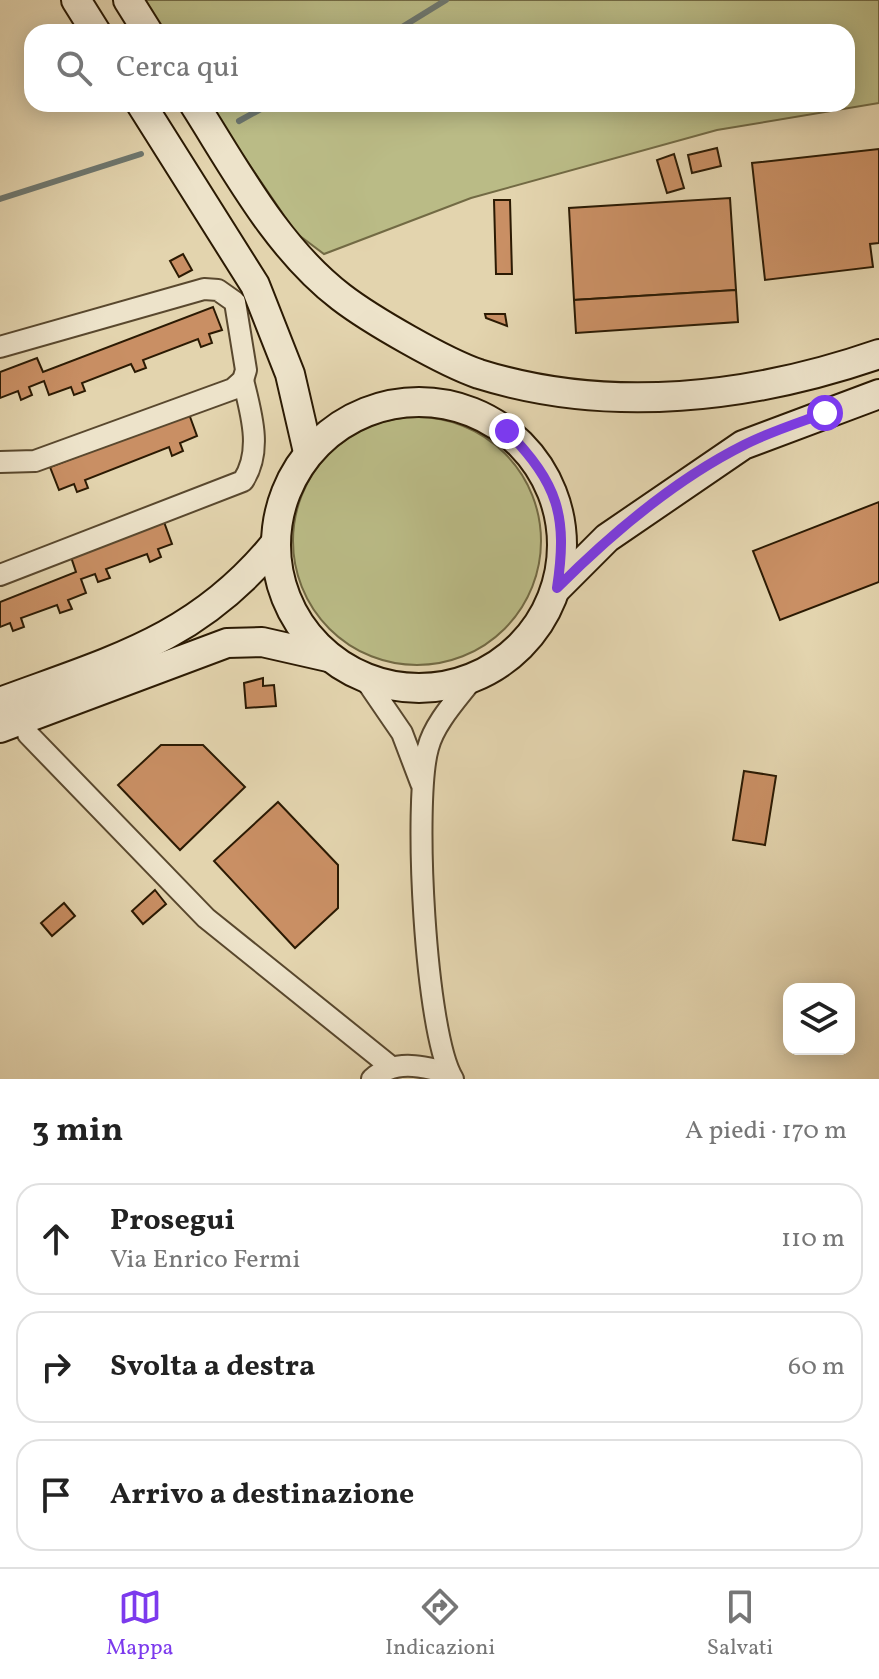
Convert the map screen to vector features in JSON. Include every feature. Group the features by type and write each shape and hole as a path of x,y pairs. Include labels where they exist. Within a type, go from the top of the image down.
{"main road":[{"path":"76,0 91,24"},
{"path":"128,0 143,24"},
{"path":"146,112 255,285 290,374 308,452"},
{"path":"199,112 262,211 339,296 388,327 478,373 560,390 644,398 711,395 820,374 879,354"},
{"path":"425,401 478,373"},
{"path":"0,728 227,643 262,642 328,657 363,676 419,689 474,677 505,661 537,629 557,588 563,545 557,502 537,463 507,431 478,373"},
{"path":"557,588 607,538 743,445 879,394"},
{"path":"328,657 299,626 281,587 274,545 278,512 286,490 308,452 342,423 382,406 425,401 468,410 507,431"},
{"path":"0,702 134,653 190,623 244,582 274,545"}],"street":[{"path":"0,347 204,289 218,290 235,302 246,370 243,380 255,441 252,467 243,481 0,575"},
{"path":"0,462 35,461 233,389 243,380"},
{"path":"363,676 402,733 422,786"},
{"path":"372,1079 390,1066 419,1066 451,1076 427,965 422,786 428,746 474,677"},
{"path":"28,734 206,918 390,1066"}],"green space":[{"path":"142,0 879,0 879,103 855,107 855,24 157,24"},
{"path":"213,112 825,112 717,130 471,198 324,254 296,233"},
{"path":"417,417 464,427 486,438 505,453 520,472 531,494 541,541 531,588 520,610 505,629 486,644 464,655 417,665 370,655 348,644 329,629 314,610 303,588 293,541 303,494 314,472 329,453 348,438 370,427"}],"building":[{"path":"717,148 721,166 692,173 688,155"},
{"path":"879,149 879,243 870,244 873,267 765,280 752,163"},
{"path":"674,154 684,188 667,193 657,160"},
{"path":"730,198 736,290 574,300 569,208"},
{"path":"494,200 510,200 512,274 496,274"},
{"path":"183,254 192,270 179,277 170,261"},
{"path":"736,290 738,322 576,333 574,300"},
{"path":"213,307 222,330 209,334 212,343 201,347 198,339 143,360 146,368 135,372 131,364 82,383 85,391 74,395 71,387 49,395 44,381 29,387 32,395 21,400 18,391 0,398 0,372 37,358 43,372"},
{"path":"485,314 505,314 507,326 486,318"},
{"path":"189,414 197,436 180,443 183,451 172,456 169,447 85,480 88,488 77,492 74,484 59,490 50,467"},
{"path":"879,502 879,582 780,620 753,551"},
{"path":"164,522 172,544 158,549 161,557 150,562 147,554 106,569 110,578 98,582 95,574 81,579 86,593 68,600 72,609 60,613 57,605 21,618 24,627 13,631 10,623 0,627 0,602 76,572 71,557"},
{"path":"263,678 263,686 274,685 276,706 246,708 244,683"},
{"path":"161,745 203,745 245,787 180,850 118,785"},
{"path":"744,771 776,776 765,845 733,840"},
{"path":"278,802 338,865 338,908 295,948 214,861"},
{"path":"155,890 166,904 143,924 132,911"},
{"path":"64,903 75,916 52,936 41,923"}],"waterway":[{"path":"407,24 446,0"},
{"path":"239,121 255,112"},
{"path":"0,199 141,154"}],"route":[{"path":"507,431 537,463 557,502 563,545 557,588 607,538 743,445 825,413"}]}
